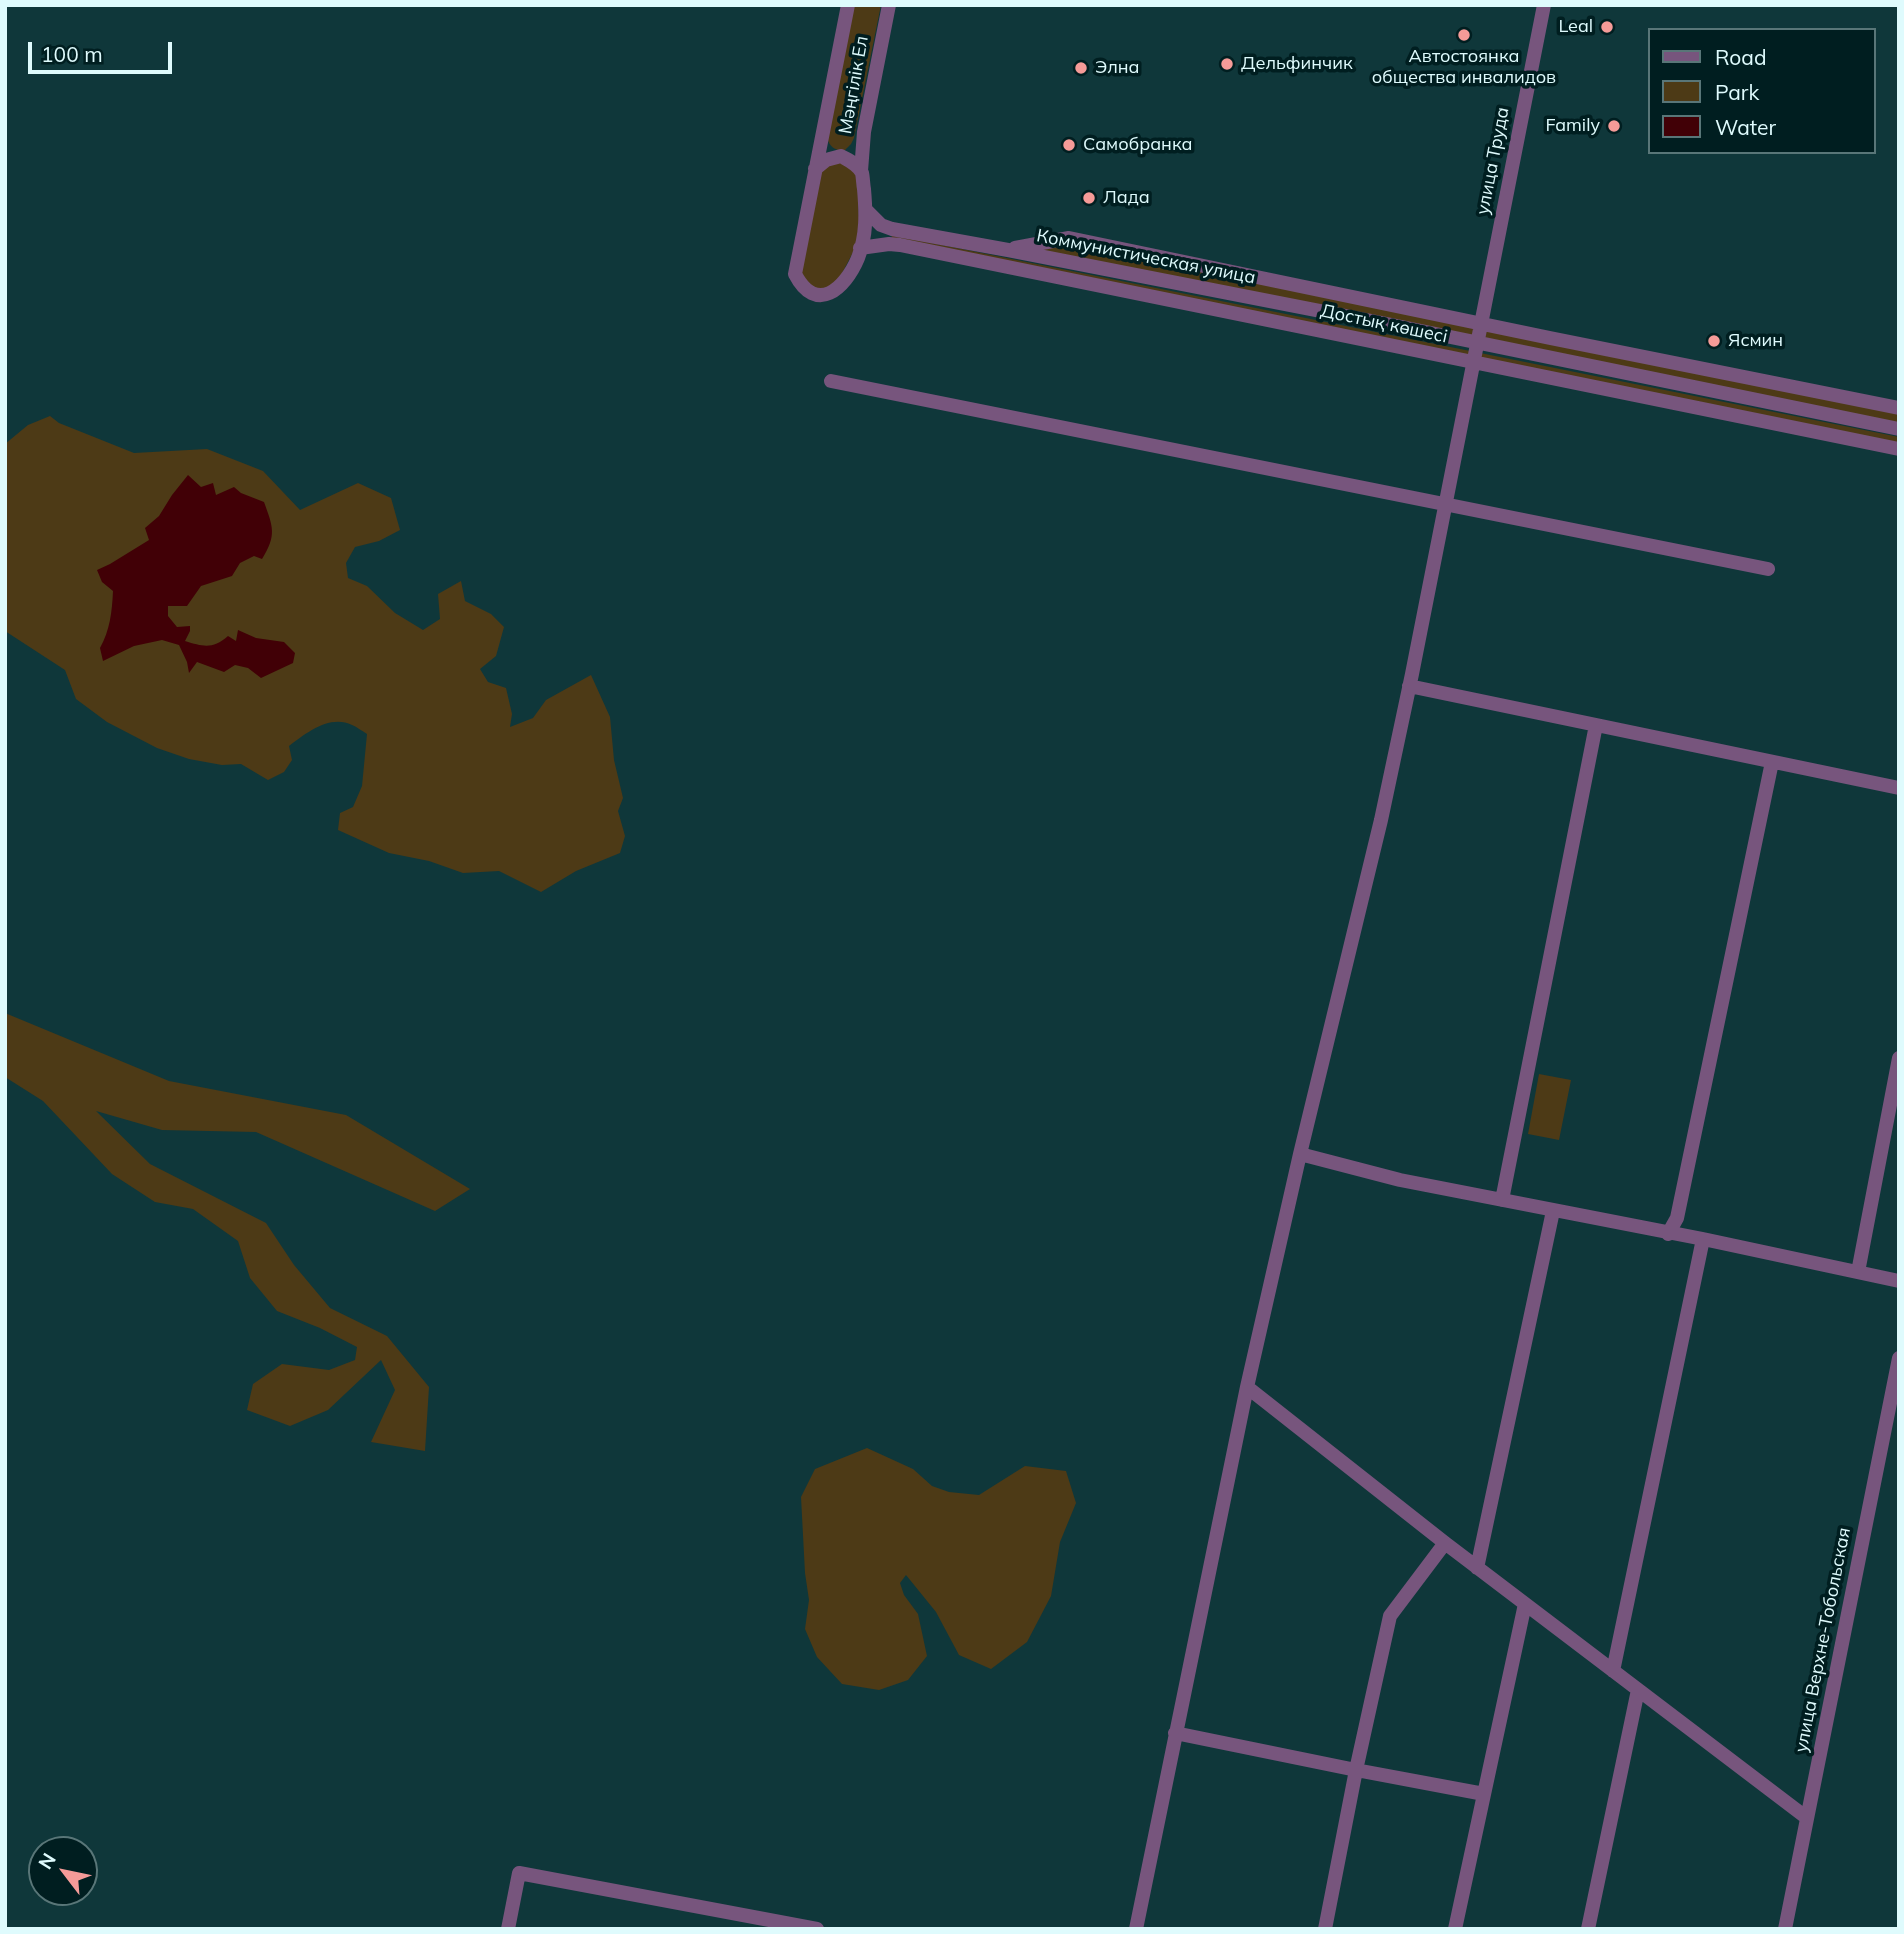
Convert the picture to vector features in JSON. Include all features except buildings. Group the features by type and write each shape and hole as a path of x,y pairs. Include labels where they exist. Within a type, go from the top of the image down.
{"street":[{"name":"Мәңгілік Ел","path":"848,5 795,274 808,292 821,296 838,290 858,258 866,210 861,172 864,132 889,5"},
{"name":"улица Труда","path":"1136,1929 1247,1387 1381,820 1447,504 1544,5"},
{"path":"816,169 826,160 841,156 854,163 861,172"},
{"name":"Коммунистическая улица","path":"866,210 881,225 892,229 1391,325"},
{"path":"1008,250 1069,238 1899,408"},
{"name":"Достық көшесі","path":"860,248 900,245 1899,449"},
{"name":"Достық көшесі","path":"1391,325 1899,429"},
{"path":"831,381 1768,569"},
{"path":"1409,686 1899,788"},
{"path":"1502,1200 1596,725"},
{"path":"1668,1234 1677,1218 1772,762"},
{"path":"1858,1272 1899,1058"},
{"path":"1300,1154 1400,1180 1703,1239 1899,1281"},
{"path":"1477,1568 1553,1211"},
{"path":"1614,1671 1703,1239"},
{"name":"улица Верхне-Тобольская","path":"1785,1929 1899,1358"},
{"path":"1247,1387 1477,1568 1807,1818"},
{"path":"1325,1929 1390,1616 1445,1543"},
{"path":"1455,1929 1525,1604"},
{"path":"1588,1929 1638,1690"},
{"path":"1175,1732 1484,1794"},
{"path":"508,1929 519,1873 817,1929"}],"green space":[{"path":"853,5 881,5 854,138 844,151 833,148 827,138"},
{"path":"841,161 857,173 860,239 831,289 810,289 800,272 820,172 826,165"},
{"path":"892,235 1899,437 1899,445 891,240"},
{"path":"1069,242 1899,413 1899,423 1038,251"},
{"path":"50,416 59,423 134,453 207,449 263,471 300,510 358,483 391,498 400,530 379,541 355,547 346,563 348,578 367,586 395,613 423,630 440,619 438,594 461,581 465,601 491,614 504,627 496,656 480,669 488,682 506,688 512,714 510,727 533,718 546,700 591,675 610,717 614,760 623,798 618,811 625,836 620,853 576,871 541,892 499,871 463,873 429,861 389,853 338,830 340,813 353,807 362,786 367,734 354,726 335,722 311,731 289,746 292,760 284,772 268,780 241,764 222,765 189,759 157,748 107,722 76,699 65,670 5,631 5,444 28,425"},
{"path":"5,1013 169,1081 346,1115 470,1189 435,1211 256,1132 162,1130 96,1111 150,1164 266,1223 294,1265 330,1308 387,1336 429,1387 425,1451 371,1442 395,1390 381,1360 328,1410 290,1426 247,1410 253,1384 282,1364 329,1370 355,1360 357,1347 320,1328 277,1311 250,1278 238,1241 193,1209 155,1202 112,1174 43,1101 5,1077"},
{"path":"1539,1074 1571,1080 1559,1140 1528,1134"},
{"path":"867,1448 913,1469 932,1486 949,1492 979,1495 1025,1466 1066,1471 1076,1503 1060,1542 1051,1596 1027,1642 991,1669 959,1655 936,1612 906,1575 900,1583 904,1595 918,1614 927,1656 908,1680 879,1690 842,1684 817,1657 805,1629 809,1600 801,1497 815,1469"}],"water":[{"path":"188,475 201,487 213,483 216,495 234,487 241,493 264,502 272,537 262,559 254,556 240,563 232,576 201,586 187,606 168,606 168,616 177,627 190,626 185,641 198,645 213,645 228,636 236,641 238,630 256,638 284,642 295,653 293,663 261,678 248,668 235,665 224,672 197,662 189,673 179,645 162,640 134,646 103,661 100,648 110,621 113,591 102,582 97,570 149,540 145,528 159,516"}],"place":[{"name":"Leal","path":"1607,27"},
{"name":"Автостоянка общества инвалидов","path":"1464,35"},
{"name":"Дельфинчик","path":"1227,64"},
{"name":"Элна","path":"1081,68"},
{"name":"Family","path":"1614,126"},
{"name":"Самобранка","path":"1069,145"},
{"name":"Лада","path":"1089,198"},
{"name":"Ясмин","path":"1714,341"}]}
